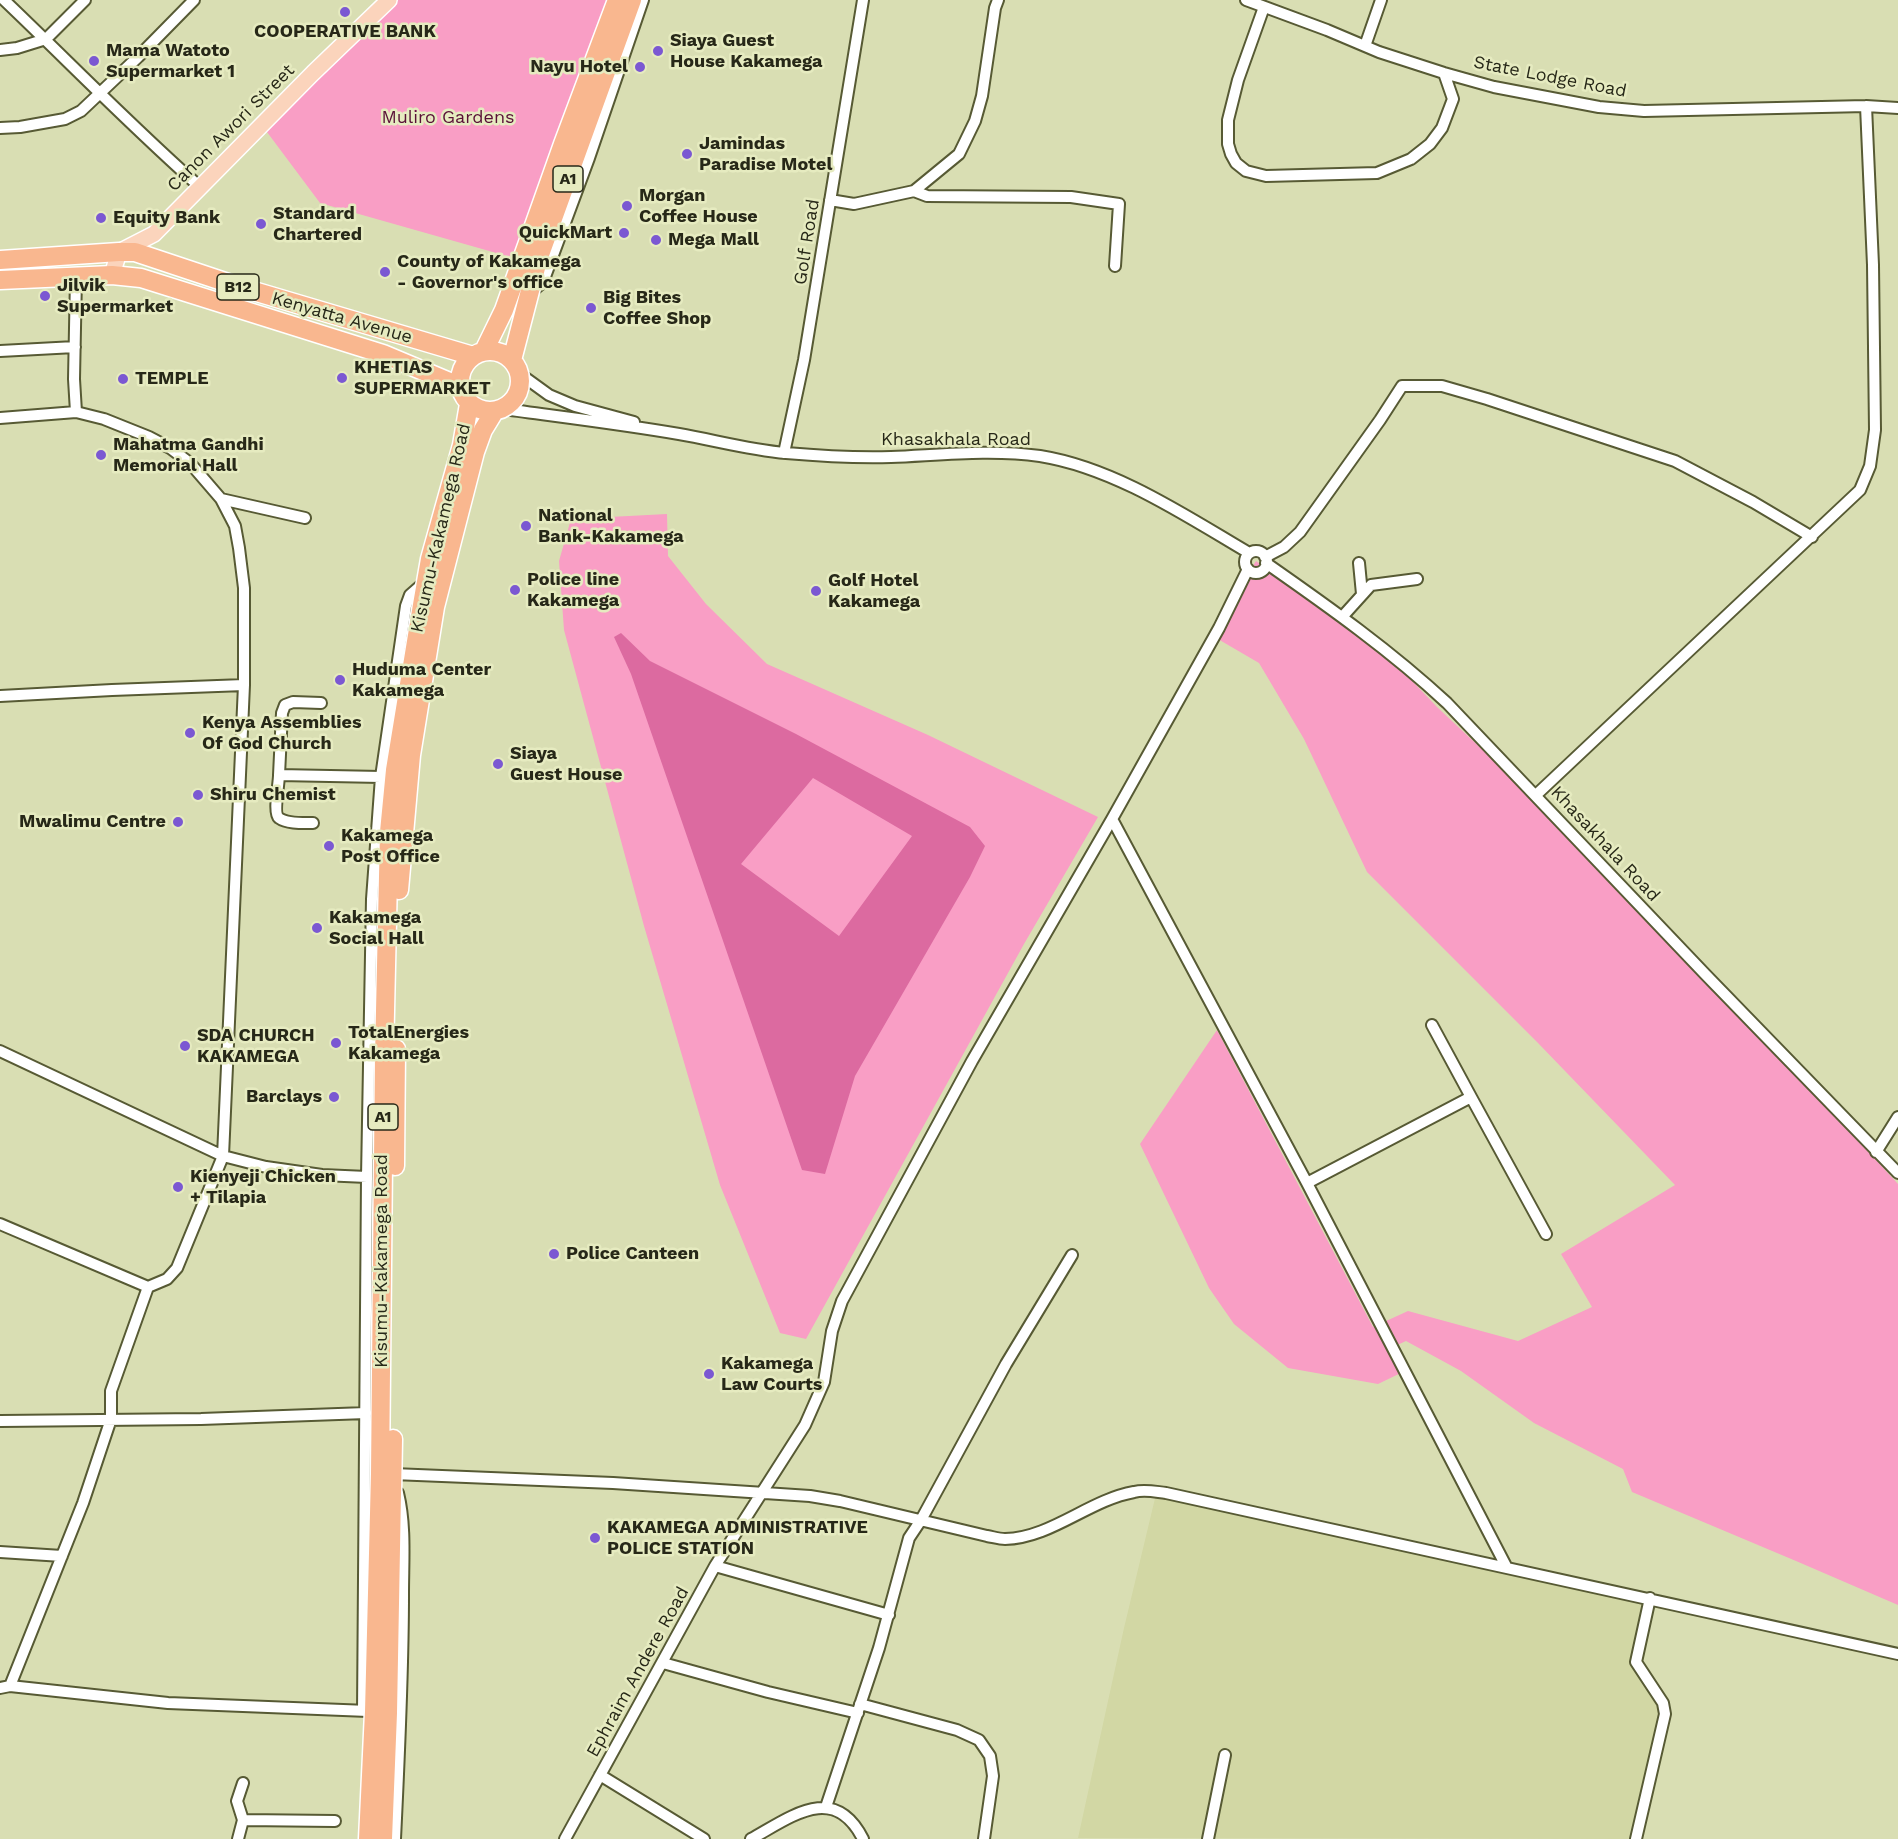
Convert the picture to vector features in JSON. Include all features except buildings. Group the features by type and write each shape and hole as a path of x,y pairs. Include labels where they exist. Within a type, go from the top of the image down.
{"highway":[{"name":"A1","path":"478,353 508,300 617,0"},
{"name":"A1","path":"516,367 528,294 538,260 632,0"},
{"name":"Kenyatta Avenue","path":"0,260 135,252 391,333 478,353"},
{"name":"Kenyatta Avenue","path":"0,280 112,275 141,278 383,354 459,386"},
{"path":"383,354 391,333"},
{"path":"499,352 516,367 520,384 518,394 512,403 499,410 485,411 469,404 459,386 462,369 478,353 499,352"},
{"name":"Kisumu-Kakamega Road","path":"368,1839 369,1712 381,1454 384,1075 389,832 395,770 430,559 462,445 469,404"},
{"name":"Kisumu-Kakamega Road","path":"383,1839 393,1474 399,891 405,809 411,755 435,607 475,452 483,430 499,410"}],"main road":[{"name":"Canon Awori Street","path":"119,252 154,234 313,73 389,0"},
{"path":"141,278 150,257 154,234"},
{"path":"112,275 119,252"}],"street":[{"path":"4,0 149,142 200,187"},
{"path":"0,50 17,48 46,39 85,0"},
{"path":"0,128 65,119 81,111 194,0"},
{"path":"528,294 543,282 589,158 643,0"},
{"name":"Golf Road","path":"784,453 804,360 862,0"},
{"path":"830,200 854,204 914,191 959,154 975,121 982,96 998,0"},
{"name":"State Lodge Road","path":"1245,0 1365,46 1444,73 1494,87 1599,107 1644,111 1866,106 1898,108"},
{"path":"1365,46 1382,0"},
{"path":"1264,8 1238,80 1228,120 1230,154 1246,171 1266,176 1377,173 1411,159 1430,144 1442,128 1453,99 1444,73"},
{"path":"1536,795 1860,490 1870,466 1875,430 1873,265 1866,106"},
{"path":"914,191 927,196 1071,197 1119,204 1115,266"},
{"path":"76,277 76,412"},
{"path":"0,351 75,347"},
{"path":"516,367 549,394 575,406 678,434"},
{"path":"1266,560 1256,551 1249,553 1245,559 1246,567 1254,573 1260,572 1266,560 1300,532 1402,386 1425,385 1442,386 1487,399 1675,461 1753,502 1812,537"},
{"path":"499,410 678,434"},
{"path":"0,418 76,412 104,418 170,448 190,463 221,499 235,526 244,588 244,685 223,1156 177,1268 166,1279 148,1287 111,1391 111,1419 83,1503 5,1687 168,1702 369,1712 366,1413 372,899 381,777 406,606 410,595 426,581"},
{"name":"Khasakhala Road","path":"678,434 784,453 887,457 1013,454 1071,463 1126,485 1176,510 1249,553"},
{"path":"221,499 305,518"},
{"name":"Khasakhala Road","path":"1266,560 1343,616 1447,703 1898,1173"},
{"path":"1359,563 1362,594"},
{"name":"Ephraim Andere Road","path":"565,1839 715,1566 805,1425 824,1382 832,1331 842,1301 972,1061 1112,819 1219,627 1248,570"},
{"path":"1343,616 1371,585 1417,579"},
{"path":"0,696 244,685"},
{"path":"313,823 289,821 279,818 276,812 282,713 285,705 293,702 321,703"},
{"path":"279,776 381,777"},
{"path":"1112,819 1506,1566"},
{"path":"1432,1025 1546,1234"},
{"path":"0,1051 223,1156 266,1167 322,1175 367,1177"},
{"path":"369,1101 384,1075"},
{"path":"1306,1183 1471,1098"},
{"path":"1876,1152 1898,1117"},
{"path":"0,1224 148,1287"},
{"path":"826,1807 888,1615 909,1538 1006,1364 1072,1255"},
{"path":"0,1421 201,1419 366,1413"},
{"path":"394,1839 400,1732 403,1514 393,1474 810,1496 1004,1539 1022,1537 1111,1498 1134,1491 1146,1491 1194,1498 1898,1654"},
{"path":"0,1552 62,1556"},
{"path":"715,1566 888,1615"},
{"path":"1636,1839 1665,1714 1663,1703 1636,1662 1650,1598"},
{"path":"663,1662 768,1692 859,1708 957,1730 978,1740 990,1756 993,1776 984,1839"},
{"path":"1208,1839 1225,1755"},
{"path":"600,1774 704,1839"},
{"path":"238,1839 243,1820 237,1801 243,1783"},
{"path":"751,1839 793,1816 808,1810 826,1807 843,1813 858,1828 863,1839"},
{"path":"243,1820 335,1821"}],"shaded area":[{"path":"621,633 650,661 796,734 970,827 985,846 970,877 855,1076 825,1174 802,1170 631,674 614,637","holes":["813,778 912,836 839,936 741,864"]},
{"path":"1157,1490 1649,1599 1635,1655 1663,1704 1636,1839 1078,1838"}],"green space":[{"name":"Muliro Gardens","path":"388,0 616,0 521,260 320,203 261,124"},
{"path":"667,514 668,556 706,604 767,664 928,735 1098,817 1024,944 806,1339 780,1333 720,1185 644,926 564,630 559,561 571,519"},
{"path":"1256,561 1349,626 1397,665 1437,707 1535,799 1728,998 1898,1184 1898,1605 1632,1492 1623,1469 1534,1423 1461,1371 1406,1341 1391,1348 1405,1371 1378,1384 1288,1368 1234,1324 1209,1288 1140,1144 1217,1030 1373,1327 1408,1311 1518,1341 1592,1307 1561,1254 1675,1185 1538,1043 1367,872 1304,739 1259,663 1211,635"}],"place":[{"name":"COOPERATIVE BANK","path":"345,12"},
{"name":"Siaya Guest House Kakamega","path":"658,51"},
{"name":"Mama Watoto Supermarket 1","path":"94,61"},
{"name":"Nayu Hotel","path":"640,67"},
{"name":"Jamindas Paradise Motel","path":"687,154"},
{"name":"Morgan Coffee House","path":"627,206"},
{"name":"Equity Bank","path":"101,218"},
{"name":"Standard Chartered","path":"261,224"},
{"name":"QuickMart","path":"624,233"},
{"name":"Mega Mall","path":"656,240"},
{"name":"County of Kakamega - Governor's office","path":"385,272"},
{"name":"Jilvik Supermarket","path":"45,296"},
{"name":"Big Bites Coffee Shop","path":"591,308"},
{"name":"KHETIAS SUPERMARKET","path":"342,378"},
{"name":"TEMPLE","path":"123,379"},
{"name":"Mahatma Gandhi Memorial Hall","path":"101,455"},
{"name":"National Bank-Kakamega","path":"526,526"},
{"name":"Police line Kakamega","path":"515,590"},
{"name":"Golf Hotel Kakamega","path":"816,591"},
{"name":"Huduma Center Kakamega","path":"340,680"},
{"name":"Kenya Assemblies Of God Church","path":"190,733"},
{"name":"Siaya Guest House","path":"498,764"},
{"name":"Shiru Chemist","path":"198,795"},
{"name":"Mwalimu Centre","path":"178,822"},
{"name":"Kakamega Post Office","path":"329,846"},
{"name":"Kakamega Social Hall","path":"317,928"},
{"name":"TotalEnergies Kakamega","path":"336,1043"},
{"name":"SDA CHURCH KAKAMEGA","path":"185,1046"},
{"name":"Barclays","path":"334,1097"},
{"name":"Kienyeji Chicken + Tilapia","path":"178,1187"},
{"name":"Police Canteen","path":"554,1254"},
{"name":"Kakamega Law Courts","path":"709,1374"},
{"name":"KAKAMEGA ADMINISTRATIVE POLICE STATION","path":"595,1538"}]}
